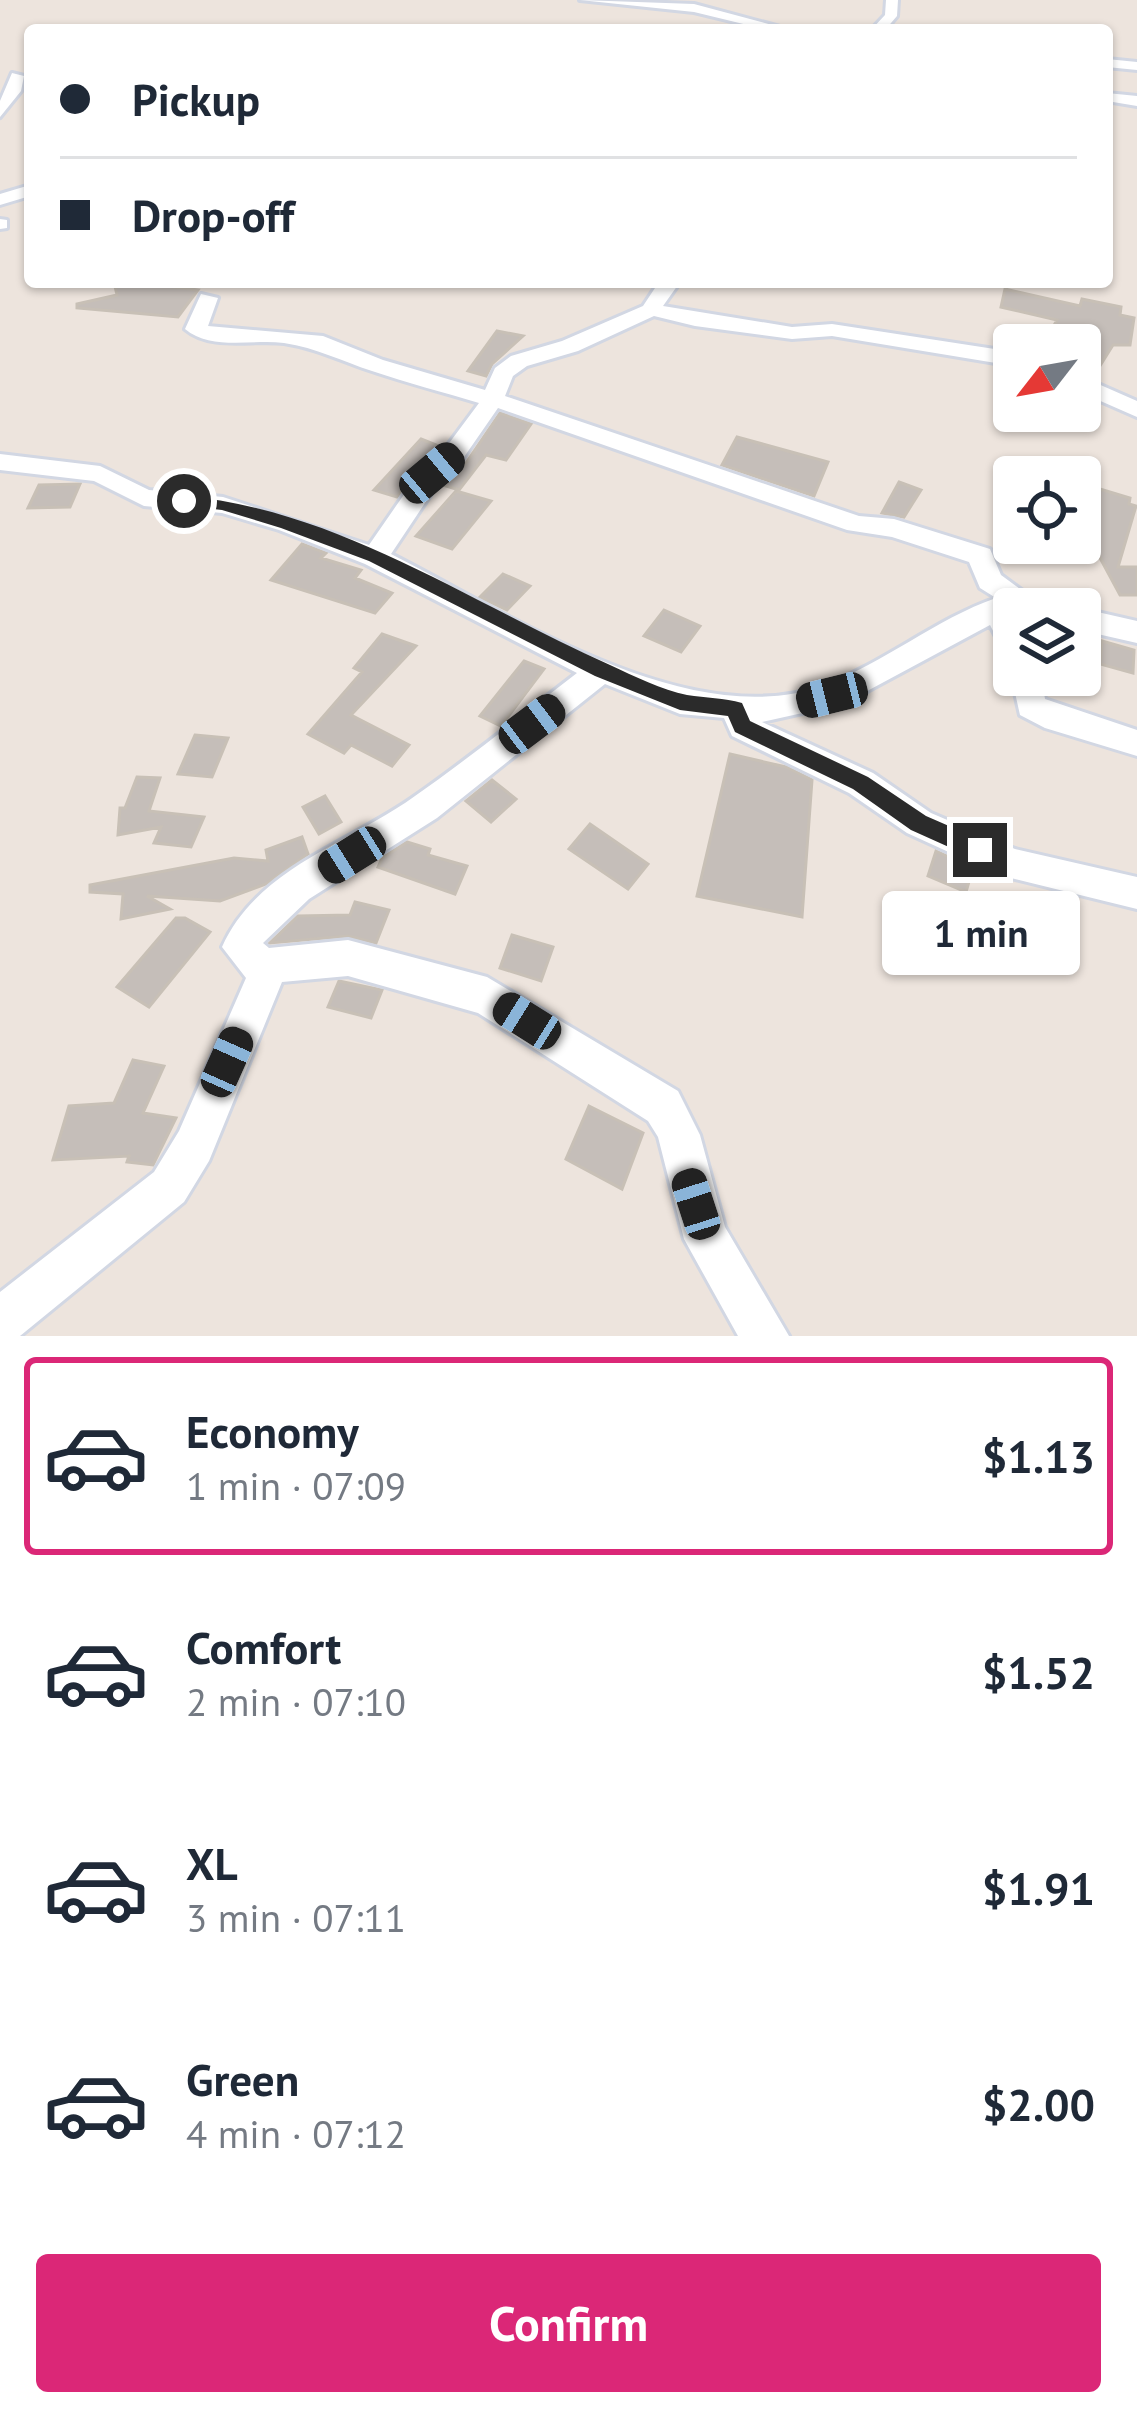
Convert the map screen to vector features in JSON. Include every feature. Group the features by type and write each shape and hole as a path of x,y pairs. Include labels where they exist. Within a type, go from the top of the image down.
{"street":[{"path":"586,0 694,8 759,24"},
{"path":"17,76 0,113 18,119"},
{"path":"652,309 664,288"},
{"path":"208,298 196,329 227,337 310,339 375,365 570,422 856,524 895,528 980,556 990,581 1001,588"},
{"path":"375,557 432,473 453,455 492,401 503,373 652,309 695,320 792,333 832,330 993,356"},
{"path":"1101,393 1137,410"},
{"path":"0,462 100,475 144,498 223,505 375,557 602,670 680,702 770,710 832,695 993,615"},
{"path":"1101,624 1137,632"},
{"path":"267,968 242,946 252,925 283,898 421,811 602,670"},
{"path":"1030,696 1031,706 1056,718 1137,743"},
{"path":"735,709 742,727 861,783 937,831 1011,864 1137,892"},
{"path":"267,968 305,959 347,958 487,996 663,1106 678,1127 706,1239 765,1336"},
{"path":"0,1322 169,1187 194,1147 267,968"}],"building":[{"path":"115,288 198,290 178,317 77,308 77,304 117,295"},
{"path":"1005,289 1080,306 1082,299 1121,307 1120,315 1134,318 1130,345 1113,345 1101,364 1101,324 1055,324 1057,320 1001,307"},
{"path":"497,331 523,336 492,364 486,376 468,371"},
{"path":"500,413 531,424 506,460 486,455 459,490 443,485 466,463"},
{"path":"737,437 828,462 814,496 722,465"},
{"path":"421,439 441,447 419,464 397,497 374,490"},
{"path":"899,482 921,490 904,517 882,513"},
{"path":"80,484 70,507 28,508 39,485"},
{"path":"1101,489 1130,498 1129,504 1136,506 1118,567 1137,567 1137,595 1120,595 1101,560"},
{"path":"456,491 491,501 452,549 416,536"},
{"path":"302,544 326,553 321,558 361,570 355,578 392,593 375,613 271,580"},
{"path":"503,574 530,586 507,610 480,597"},
{"path":"664,610 700,626 681,652 644,636"},
{"path":"382,634 416,646 351,715 409,745 392,766 351,745 344,753 308,734 362,672 354,668"},
{"path":"1102,641 1134,650 1133,673 1101,664"},
{"path":"524,661 544,669 501,726 480,716"},
{"path":"195,735 228,738 212,777 178,774"},
{"path":"730,754 786,767 812,780 802,917 697,896"},
{"path":"137,777 160,778 149,811 204,817 191,847 154,843 161,827 118,835 120,808 125,808"},
{"path":"492,780 516,799 491,822 466,801"},
{"path":"325,796 341,822 319,834 303,807"},
{"path":"590,824 648,864 628,889 569,849"},
{"path":"302,837 308,854 266,884 220,901 147,896 170,909 121,919 123,894 90,892 90,885 234,858 268,861 266,850"},
{"path":"407,842 430,849 428,855 467,866 455,894 378,867 382,858"},
{"path":"936,851 973,868 966,892 928,876"},
{"path":"355,902 389,910 376,943 348,936 270,943 298,916 350,915"},
{"path":"176,918 210,932 149,1007 117,987"},
{"path":"512,935 553,947 541,981 500,968"},
{"path":"339,981 382,990 371,1018 328,1007"},
{"path":"133,1060 164,1066 143,1113 176,1118 153,1165 127,1162 129,1156 53,1160 69,1106 114,1103"},
{"path":"589,1106 643,1133 622,1189 566,1159"}],"route":[{"path":"184,501 223,505 375,557 569,657 680,702 735,709 742,727 861,783 919,823 980,850"}]}
